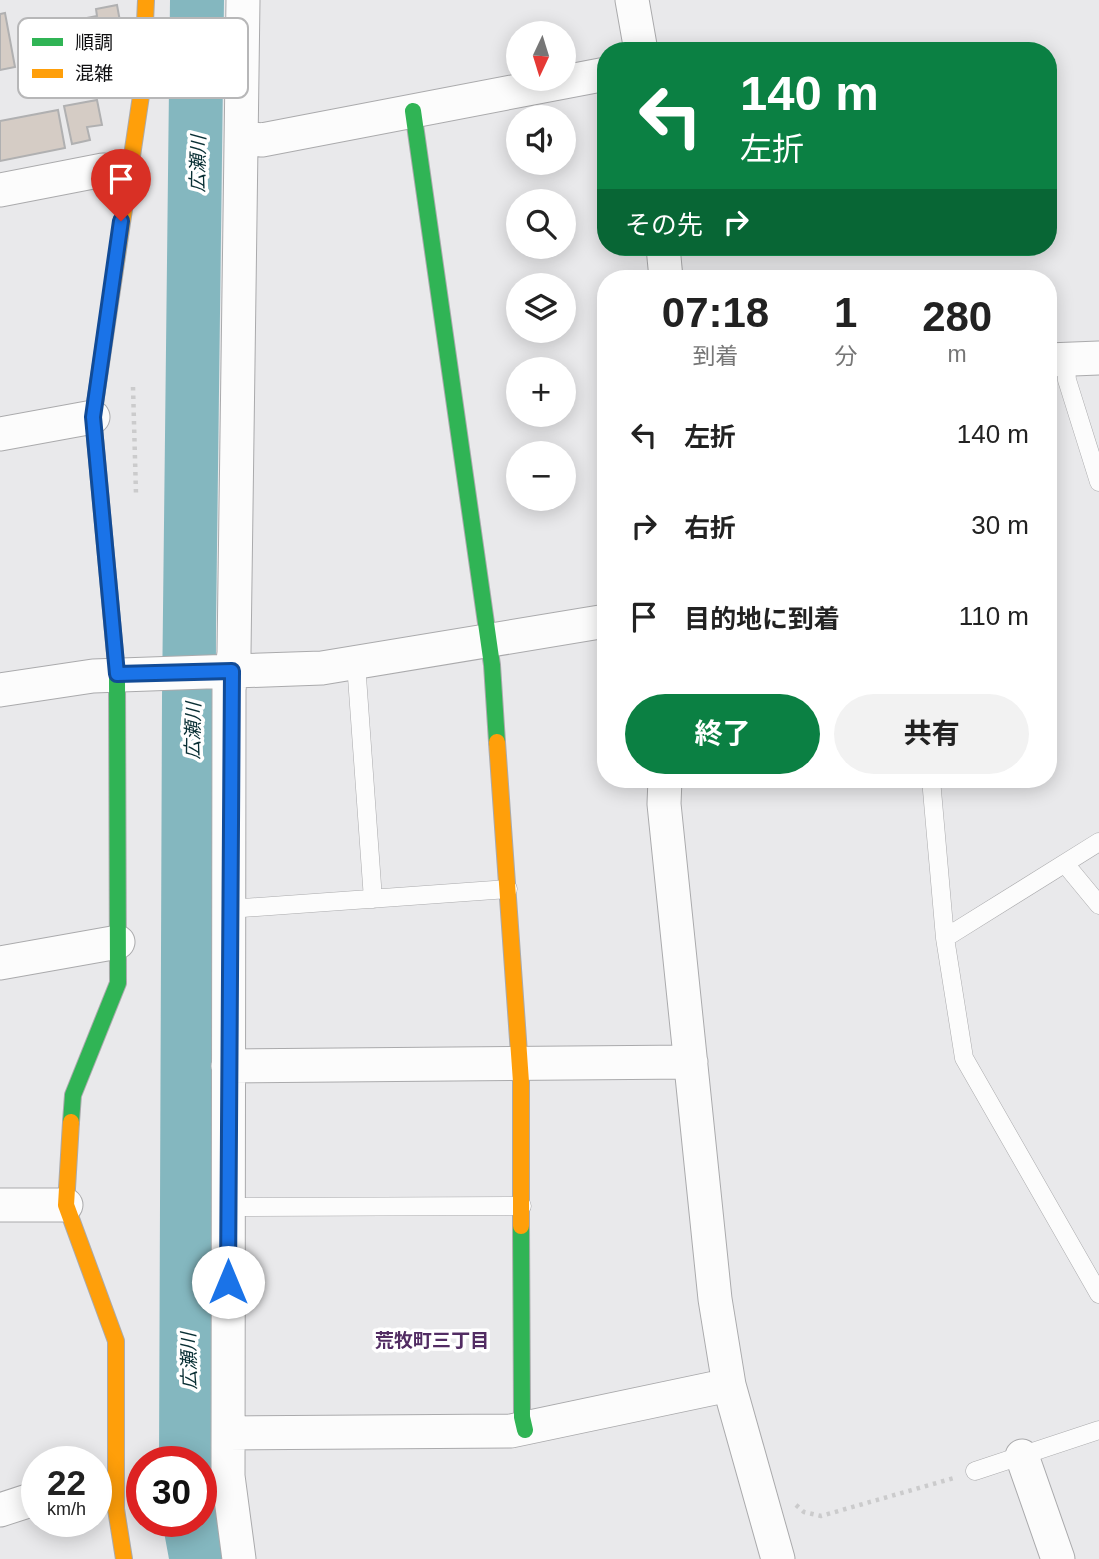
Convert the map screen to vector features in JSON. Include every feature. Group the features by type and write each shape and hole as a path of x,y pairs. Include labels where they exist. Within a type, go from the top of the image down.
{"street":[{"path":"145,18 146,0"},
{"path":"243,0 243,18"},
{"path":"632,0 639,42"},
{"path":"243,138 262,140 597,76"},
{"path":"108,1446 116,1341 66,1205 73,1096 115,996 118,942 117,674 93,417 140,98"},
{"path":"239,1559 230,1508 227,672 243,98"},
{"path":"413,111 488,641 520,1064 522,1416 525,1430"},
{"path":"0,190 103,170 128,173"},
{"path":"1057,358 1099,358"},
{"path":"0,434 93,417"},
{"path":"0,690 117,674 322,668 597,623"},
{"path":"664,788 706,1230 729,1385 778,1559"},
{"path":"0,962 118,942"},
{"path":"228,1066 691,1062"},
{"path":"0,1205 66,1205"},
{"path":"229,1433 525,1430 729,1385"},
{"path":"1022,1456 1058,1559"},
{"path":"0,1510 21,1503"},
{"path":"112,1504 124,1559"}],"lane":[{"path":"1057,358 1067,380 1099,482"},
{"path":"356,663 373,899"},
{"path":"932,788 945,938 964,1058 1099,1294"},
{"path":"945,938 1099,842"},
{"path":"1066,865 1099,905"},
{"path":"229,909 508,889"},
{"path":"228,1207 522,1206"},
{"path":"975,1471 1099,1430"}],"path":[{"path":"133,385 136,495"},
{"path":"792,1500 804,1512 821,1516 975,1471"}],"water":[{"path":"170,0 224,0 224,18 170,18"},
{"name":"広瀬川","path":"169,98 223,98 216,626 214,1446 159,1446 162,698"},
{"path":"217,1508 225,1559 169,1559 165,1537 217,1537"}],"building":[{"path":"117,5 119,18 87,18 97,16 96,9"},
{"path":"5,13 15,67 0,70 0,14"},
{"path":"97,100 102,125 87,127 90,140 72,144 64,106"},
{"path":"58,110 65,148 0,161 0,121"}],"traffic: fast":[{"path":"413,111 492,665 497,742"},
{"path":"71,1122 73,1095 118,983 117,675 97,459"},
{"path":"521,1226 522,1417 525,1430"}],"traffic: slow":[{"path":"145,18 146,0"},
{"path":"97,459 93,417 141,98"},
{"path":"497,742 521,1082 521,1226"},
{"path":"71,1122 66,1205 116,1341 116,1509 124,1559"}],"district":[{"name":"荒牧町三丁目","path":"432,1340"}],"route":[{"path":"121,221 93,417 117,674 232,671 229,689 228,1282"}]}
